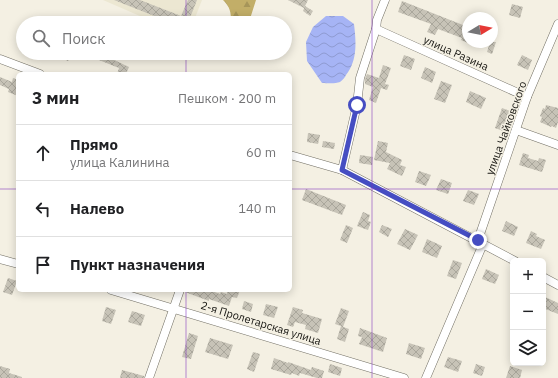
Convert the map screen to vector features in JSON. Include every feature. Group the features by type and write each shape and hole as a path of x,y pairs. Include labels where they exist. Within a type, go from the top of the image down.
{"street":[{"path":"342,170 357,105 360,78 376,29 377,20 385,0"},
{"name":"улица Чайковского","path":"426,378 481,242 527,97 558,24"},
{"name":"улица Разина","path":"376,29 527,97"},
{"path":"0,59 35,72"},
{"path":"516,130 558,145"},
{"path":"292,156 342,170 510,258"},
{"path":"0,258 16,263"},
{"path":"546,279 558,285"},
{"name":"2-я Пролетарская улица","path":"118,292 404,378"},
{"path":"149,378 179,292"}],"shaded area":[{"path":"103,0 202,0 196,16 140,16"}],"green space":[{"path":"223,0 256,0 251,16 230,16 229,7"}],"water":[{"path":"326,16 343,16 354,24 356,44 353,63 344,78 340,82 336,83 322,83 307,61 306,42 313,27"}],"building":[{"path":"114,0 140,0 181,16 154,16"},
{"path":"188,0 197,0 191,16 181,16"},
{"path":"288,0 308,0 304,8"},
{"path":"402,1 462,25 462,38 438,29 435,35 427,32 431,24 398,12"},
{"path":"512,4 523,7 520,18 509,15"},
{"path":"305,6 313,11 310,16 303,11"},
{"path":"488,48 494,48 492,54 487,52"},
{"path":"404,55 415,59 411,70 400,66"},
{"path":"522,55 532,60 528,70 517,65"},
{"path":"99,60 114,60 129,67 127,72 118,72 119,68"},
{"path":"383,65 391,68 385,84 389,85 387,90 381,88 376,103 369,100 373,87 365,84 365,79 367,74 379,78"},
{"path":"425,67 436,72 432,83 421,78"},
{"path":"0,77 12,82 13,78 16,79 16,95 8,92 9,89 0,85"},
{"path":"441,81 452,85 445,103 434,99"},
{"path":"470,91 486,98 481,109 466,102"},
{"path":"546,105 558,108 558,122 556,128 540,122 542,117 540,116"},
{"path":"502,108 513,112 506,132 495,128"},
{"path":"308,133 320,135 318,144 307,142"},
{"path":"323,141 335,143 334,149 322,147"},
{"path":"378,141 388,143 386,152 402,160 400,165 406,167 402,176 387,169 390,163 374,160"},
{"path":"523,153 529,155 528,158 538,161 539,158 546,160 542,172 519,165"},
{"path":"360,155 373,157 372,165 359,163"},
{"path":"419,171 431,175 426,186 415,182"},
{"path":"441,179 452,183 448,194 436,190"},
{"path":"306,189 346,205 342,215 302,200"},
{"path":"468,190 479,194 474,205 463,201"},
{"path":"363,212 370,215 368,221 371,222 368,230 357,226"},
{"path":"506,221 518,227 514,236 502,231"},
{"path":"346,225 353,228 347,243 340,240"},
{"path":"382,225 392,229 388,237 379,232"},
{"path":"405,229 418,235 410,250 397,244"},
{"path":"531,231 537,234 536,236 545,240 541,249 526,243"},
{"path":"427,239 442,246 437,258 422,252"},
{"path":"453,260 462,263 456,279 447,276"},
{"path":"486,269 499,275 495,284 482,279"},
{"path":"8,278 16,281 12,295 3,292"},
{"path":"185,292 214,292 220,294 221,292 227,294 228,292 239,292 237,298 232,297 229,306 209,299 209,301"},
{"path":"546,297 558,303 558,314 546,309"},
{"path":"244,301 253,304 251,312 242,309"},
{"path":"266,304 278,307 274,318 263,315"},
{"path":"106,307 116,310 111,324 102,321"},
{"path":"293,307 303,310 302,313 322,319 318,333 305,329 306,325 295,322 293,327 287,325"},
{"path":"341,308 349,311 343,327 349,329 345,342 337,339 341,326 335,324"},
{"path":"132,311 145,315 141,326 128,322"},
{"path":"360,328 387,338 383,352 359,344 362,337 358,336"},
{"path":"189,333 198,336 191,359 182,357"},
{"path":"210,338 233,345 228,359 205,352"},
{"path":"409,343 425,348 421,359 406,354"},
{"path":"253,352 260,354 254,372 247,369"},
{"path":"448,357 462,361 458,372 444,367"},
{"path":"274,358 311,370 312,367 324,371 322,378 300,373 299,376 292,373 291,375 271,369"},
{"path":"330,364 342,368 340,376 328,372"},
{"path":"476,364 485,367 482,376 473,373"},
{"path":"0,366 10,369 9,373 22,378 0,378"},
{"path":"510,366 522,370 520,378 506,378"},
{"path":"122,370 144,376 144,378 120,378"}],"route":[{"path":"357,105 342,170 478,240"}]}
